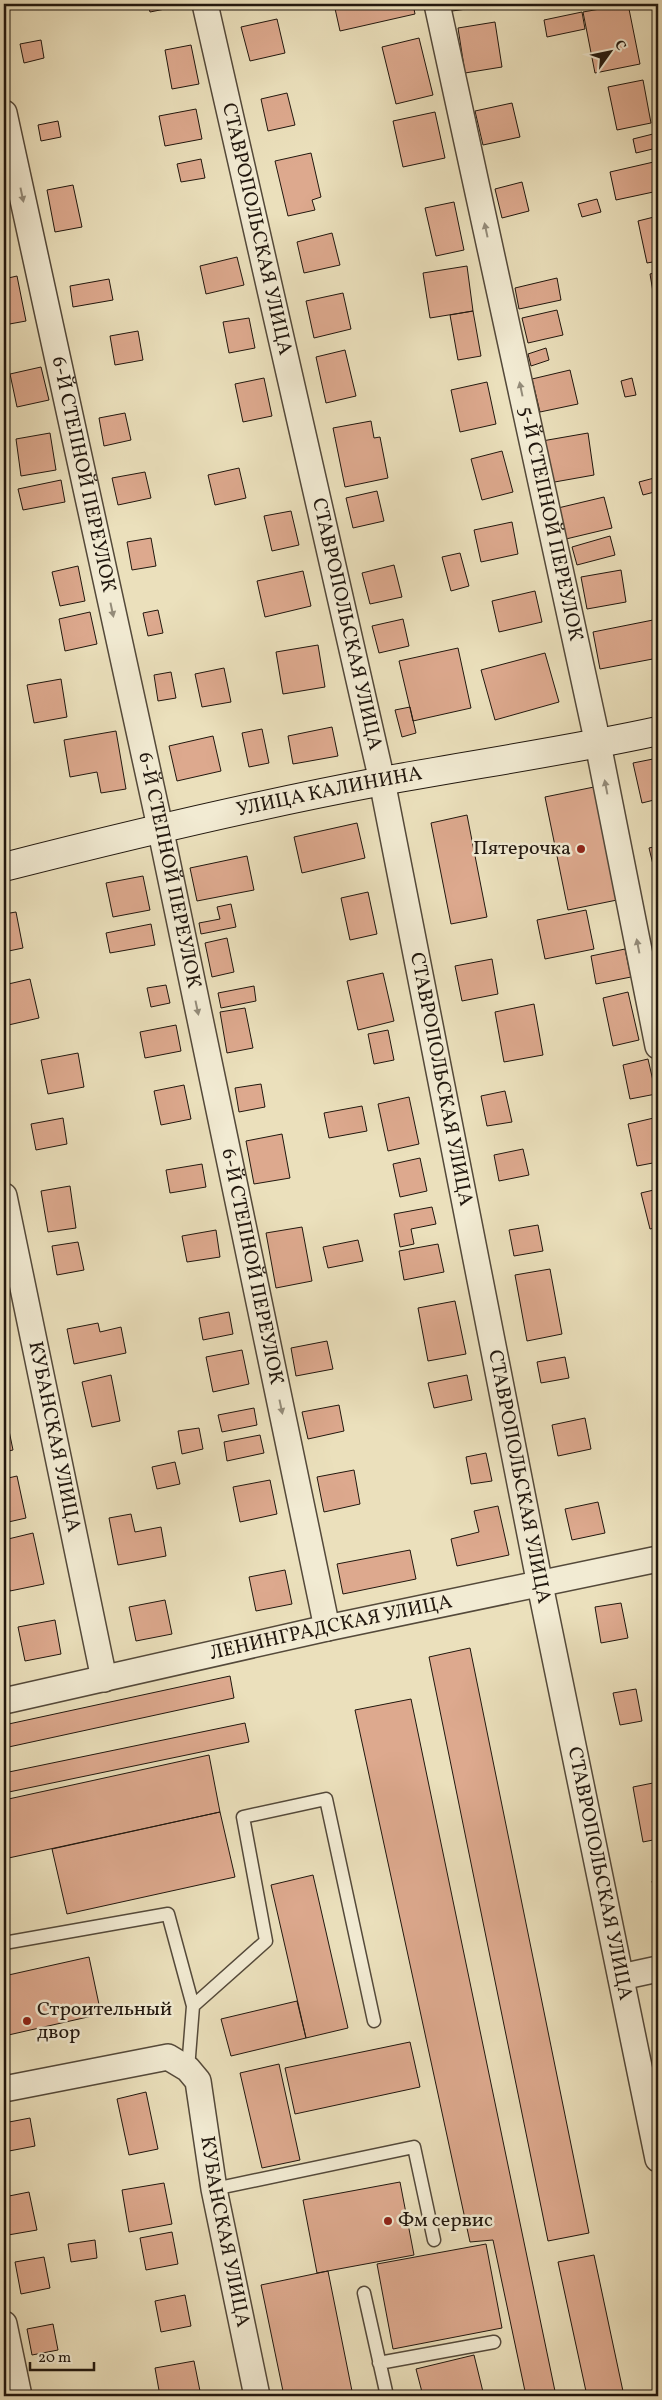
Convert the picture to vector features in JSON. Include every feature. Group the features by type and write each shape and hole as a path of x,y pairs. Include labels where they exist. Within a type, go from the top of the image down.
{"street":[{"name":"СТАВРОПОЛЬСКАЯ УЛИЦА","path":"205,4 382,781 540,1585 658,2159"},
{"name":"5-Й СТЕПНОЙ ПЕРЕУЛОК","path":"437,4 598,744 658,1046"},
{"name":"6-Й СТЕПНОЙ ПЕРЕУЛОК","path":"4,113 160,827 327,1628"},
{"name":"УЛИЦА КАЛИНИНА","path":"4,867 160,827 382,781 598,744 658,731"},
{"name":"КУБАНСКАЯ УЛИЦА","path":"4,1196 104,1679"},
{"name":"ЛЕНИНГРАДСКАЯ УЛИЦА","path":"4,1701 327,1628 658,1559"},
{"path":"621,1977 658,1969"},
{"path":"4,2089 168,2057 188,2069"},
{"name":"КУБАНСКАЯ УЛИЦА","path":"188,2069 198,2081 214,2189 257,2396"},
{"path":"4,2324 19,2396"}],"lane":[{"path":"193,2006 266,1941 243,1817 326,1799 374,2020"},
{"path":"4,1943 168,1914 193,2006 188,2069"},
{"path":"214,2189 414,2147 434,2240"},
{"path":"364,2293 387,2396"},
{"path":"380,2363 494,2342"}],"building":[{"path":"148,4 180,4 180,6 150,12"},
{"path":"334,4 413,4 415,14 340,31"},
{"path":"451,4 496,4 496,5 452,11"},
{"path":"628,4 640,64 595,73 583,12"},
{"path":"582,12 585,29 547,37 544,20"},
{"path":"277,19 285,53 250,61 241,27"},
{"path":"495,22 502,67 465,73 458,28"},
{"path":"419,38 433,95 396,104 382,47"},
{"path":"41,40 44,58 24,63 20,44"},
{"path":"191,45 199,84 172,89 165,50"},
{"path":"643,80 651,123 617,130 608,87"},
{"path":"287,93 295,125 268,131 261,99"},
{"path":"512,103 520,137 483,145 475,111"},
{"path":"196,109 202,139 165,146 159,116"},
{"path":"435,112 445,158 403,167 393,121"},
{"path":"58,121 61,137 41,141 38,125"},
{"path":"653,134 657,148 636,153 633,139"},
{"path":"311,153 321,197 312,200 315,210 288,216 275,161"},
{"path":"201,159 205,178 181,182 177,164"},
{"path":"658,161 658,191 616,200 610,172"},
{"path":"522,182 529,211 502,218 495,189"},
{"path":"73,185 82,227 55,232 47,190"},
{"path":"597,199 601,212 582,217 578,204"},
{"path":"454,202 464,250 436,256 425,208"},
{"path":"658,216 658,261 647,263 638,221"},
{"path":"332,233 340,265 304,273 297,242"},
{"path":"237,257 244,285 206,294 200,266"},
{"path":"467,266 473,311 430,318 423,273"},
{"path":"658,272 658,304 655,304 650,274"},
{"path":"17,276 26,321 4,325 4,279"},
{"path":"557,278 561,300 519,309 515,288"},
{"path":"109,279 113,300 73,307 70,286"},
{"path":"343,293 351,329 314,338 306,301"},
{"path":"557,310 563,335 528,343 522,318"},
{"path":"473,311 481,356 458,360 450,315"},
{"path":"249,318 255,348 229,353 223,322"},
{"path":"138,331 143,360 115,365 110,336"},
{"path":"546,348 549,360 531,366 528,354"},
{"path":"345,350 356,396 326,403 316,357"},
{"path":"41,367 49,400 17,407 10,374"},
{"path":"570,370 578,404 540,412 532,379"},
{"path":"264,378 272,416 243,422 235,384"},
{"path":"632,378 636,395 625,397 621,381"},
{"path":"487,382 496,424 460,432 451,390"},
{"path":"125,413 131,440 104,446 99,418"},
{"path":"371,421 374,438 380,437 388,478 345,487 333,428"},
{"path":"50,433 56,470 21,476 16,439"},
{"path":"588,433 594,475 549,483 542,441"},
{"path":"502,451 513,492 482,500 471,459"},
{"path":"239,468 246,498 215,505 208,475"},
{"path":"145,472 151,498 118,505 112,478"},
{"path":"658,477 658,491 643,495 639,482"},
{"path":"61,480 65,502 23,510 18,489"},
{"path":"377,491 384,521 353,528 346,498"},
{"path":"604,497 612,528 566,539 558,508"},
{"path":"291,511 299,545 272,551 264,516"},
{"path":"512,522 518,554 481,562 474,530"},
{"path":"610,536 615,555 577,565 572,547"},
{"path":"151,538 156,566 132,570 127,542"},
{"path":"460,553 469,586 451,591 442,557"},
{"path":"394,565 402,597 370,604 362,573"},
{"path":"78,566 85,601 60,606 52,572"},
{"path":"621,570 626,602 587,609 581,577"},
{"path":"303,571 311,606 265,617 257,581"},
{"path":"535,591 542,622 499,632 492,601"},
{"path":"158,610 163,633 148,636 143,613"},
{"path":"90,612 97,644 65,651 59,619"},
{"path":"403,619 409,646 379,653 372,626"},
{"path":"658,619 658,658 600,669 593,632"},
{"path":"318,645 325,687 283,694 276,652"},
{"path":"458,648 471,708 413,721 399,661"},
{"path":"545,653 559,702 495,720 481,670"},
{"path":"224,668 231,702 202,707 195,674"},
{"path":"171,672 176,698 158,701 154,675"},
{"path":"61,679 67,717 34,723 27,685"},
{"path":"410,707 416,733 402,737 395,710"},
{"path":"332,727 338,756 293,764 288,736"},
{"path":"262,729 269,763 249,767 242,733"},
{"path":"116,731 126,789 101,793 97,772 70,777 64,740"},
{"path":"213,736 221,771 177,781 169,746"},
{"path":"658,758 658,799 642,803 633,763"},
{"name":"Пятерочка","path":"594,787 617,900 568,910 545,797"},
{"path":"467,815 487,917 451,924 431,823"},
{"path":"357,823 365,858 302,873 294,837"},
{"path":"658,846 658,876 656,877 649,848"},
{"path":"247,856 254,890 197,901 190,868"},
{"path":"143,876 150,910 113,917 106,883"},
{"path":"368,892 377,934 350,940 341,898"},
{"path":"231,904 236,927 201,934 199,923 220,919 217,907"},
{"path":"586,910 594,949 545,959 537,920"},
{"path":"16,912 23,948 4,952 4,914"},
{"path":"151,924 155,945 110,953 106,933"},
{"path":"227,938 234,972 212,977 205,943"},
{"path":"625,949 631,977 596,984 591,956"},
{"path":"492,959 498,994 462,1001 455,966"},
{"path":"383,973 394,1021 358,1030 347,981"},
{"path":"30,979 39,1018 4,1026 4,985"},
{"path":"166,985 170,1003 151,1007 147,988"},
{"path":"254,986 256,1001 221,1008 218,993"},
{"path":"628,992 639,1040 613,1046 603,998"},
{"path":"534,1004 543,1055 504,1062 495,1012"},
{"path":"245,1008 253,1048 227,1053 220,1012"},
{"path":"176,1025 181,1051 145,1058 140,1032"},
{"path":"388,1030 394,1060 374,1064 368,1034"},
{"path":"78,1053 84,1087 48,1094 41,1060"},
{"path":"648,1059 656,1094 630,1099 623,1065"},
{"path":"261,1084 265,1107 239,1112 235,1088"},
{"path":"184,1085 191,1119 161,1125 154,1091"},
{"path":"505,1091 512,1122 487,1126 481,1096"},
{"path":"409,1097 419,1144 388,1151 378,1104"},
{"path":"362,1106 367,1131 329,1138 324,1113"},
{"path":"658,1117 658,1162 637,1166 628,1124"},
{"path":"63,1118 67,1144 36,1150 31,1124"},
{"path":"282,1134 290,1178 254,1184 246,1141"},
{"path":"523,1149 529,1175 499,1181 494,1155"},
{"path":"420,1158 427,1191 400,1197 393,1164"},
{"path":"202,1164 206,1187 170,1193 166,1170"},
{"path":"70,1186 76,1228 48,1232 41,1191"},
{"path":"658,1189 658,1227 650,1229 641,1193"},
{"path":"432,1207 436,1224 411,1229 414,1244 400,1247 394,1214"},
{"path":"538,1225 543,1251 514,1256 509,1230"},
{"path":"302,1227 312,1281 276,1288 266,1233"},
{"path":"216,1230 220,1257 187,1262 182,1236"},
{"path":"358,1240 363,1261 328,1268 323,1247"},
{"path":"78,1242 84,1270 57,1275 52,1246"},
{"path":"438,1244 444,1272 404,1280 399,1251"},
{"path":"550,1269 562,1334 527,1341 515,1275"},
{"path":"455,1301 466,1354 428,1361 418,1308"},
{"path":"229,1312 233,1334 203,1340 199,1318"},
{"path":"98,1323 100,1332 121,1327 126,1353 74,1364 67,1329"},
{"path":"327,1341 333,1369 296,1376 291,1348"},
{"path":"242,1350 249,1384 213,1392 206,1357"},
{"path":"565,1357 569,1378 541,1383 537,1362"},
{"path":"111,1375 120,1421 92,1427 82,1382"},
{"path":"467,1375 472,1400 434,1408 428,1383"},
{"path":"339,1405 344,1431 308,1439 302,1412"},
{"path":"254,1408 257,1425 222,1432 218,1415"},
{"path":"6,1416 13,1450 4,1452 4,1417"},
{"path":"585,1418 591,1449 558,1456 552,1425"},
{"path":"199,1428 203,1449 182,1454 178,1431"},
{"path":"260,1435 264,1453 227,1461 224,1442"},
{"path":"486,1453 492,1481 471,1484 466,1457"},
{"path":"175,1462 180,1484 157,1489 152,1467"},
{"path":"354,1470 360,1504 324,1512 317,1477"},
{"path":"17,1476 26,1518 4,1523 4,1479"},
{"path":"270,1480 277,1514 240,1522 233,1487"},
{"path":"598,1502 605,1533 572,1540 565,1509"},
{"path":"498,1506 509,1555 457,1566 451,1539 479,1532 474,1511"},
{"path":"131,1514 135,1532 161,1527 166,1556 118,1565 109,1518"},
{"path":"33,1533 44,1584 10,1591 4,1560 4,1540"},
{"path":"410,1550 416,1579 343,1594 337,1564"},
{"path":"285,1570 292,1604 256,1611 249,1577"},
{"path":"165,1600 172,1634 136,1641 129,1607"},
{"path":"621,1603 628,1638 601,1643 595,1607"},
{"path":"55,1620 61,1654 25,1661 18,1627"},
{"path":"470,1648 589,2233 548,2241 429,1657"},
{"path":"230,1676 234,1698 4,1748 4,1725"},
{"path":"636,1689 642,1721 620,1725 613,1693"},
{"path":"411,1699 556,2396 526,2396 493,2240 470,2242 355,1710"},
{"path":"245,1723 249,1742 4,1793 4,1773"},
{"path":"209,1755 220,1812 4,1859 4,1800"},
{"path":"658,1782 658,1839 643,1842 633,1787"},
{"path":"220,1812 235,1877 67,1914 52,1849"},
{"path":"313,1875 348,2028 306,2038 271,1885"},
{"path":"658,1880 658,1913 652,1881"},
{"path":"89,1957 101,2014 4,2036 4,1976"},
{"path":"297,2001 306,2038 231,2056 221,2019"},
{"path":"410,2042 420,2087 295,2114 285,2068"},
{"path":"279,2064 300,2160 262,2168 240,2073"},
{"path":"146,2092 158,2149 129,2155 117,2099"},
{"path":"30,2118 35,2146 4,2152 4,2123"},
{"path":"400,2182 414,2255 317,2273 303,2200"},
{"path":"164,2183 172,2224 129,2232 122,2190"},
{"path":"29,2192 37,2230 8,2235 4,2215 4,2197"},
{"path":"172,2232 178,2264 146,2270 140,2238"},
{"path":"95,2240 97,2258 71,2262 68,2244"},
{"path":"486,2244 502,2328 393,2349 377,2264"},
{"path":"594,2255 624,2396 587,2396 558,2262"},
{"path":"44,2257 50,2288 21,2294 15,2262"},
{"path":"328,2271 353,2396 284,2396 261,2285"},
{"path":"185,2295 191,2326 161,2332 155,2301"},
{"path":"53,2324 58,2350 32,2355 27,2329"},
{"path":"474,2355 484,2396 423,2396 416,2369"},
{"path":"194,2361 201,2396 160,2396 155,2368"},
{"path":"75,2391 76,2396 47,2396"}],"place":[{"name":"Пятерочка","path":"581,849"},
{"name":"Строительный двор","path":"27,2021"},
{"name":"Фм сервис","path":"388,2221"}]}
